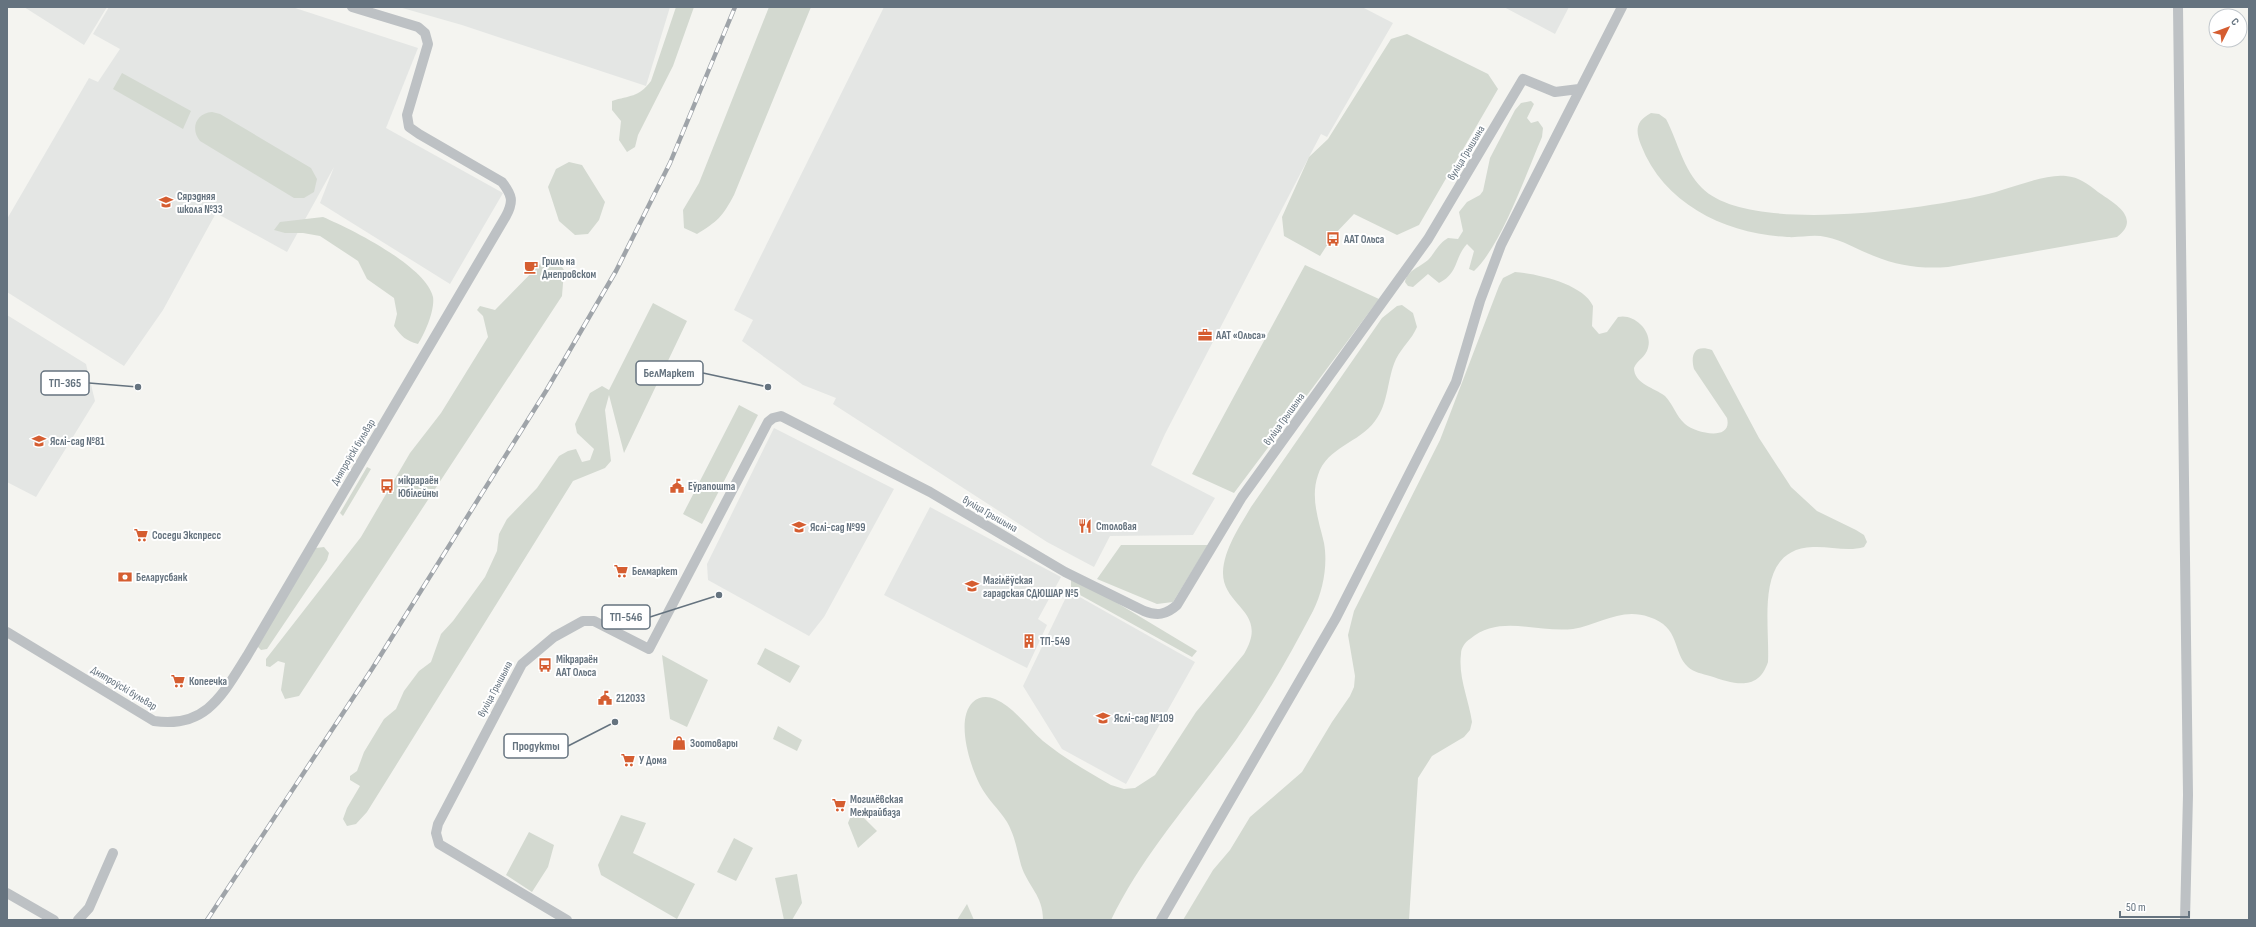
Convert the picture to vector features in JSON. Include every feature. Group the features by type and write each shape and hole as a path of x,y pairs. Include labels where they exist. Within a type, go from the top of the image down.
{"street":[{"name":"Дняпроўскі бульвар","path":"7,632 154,720 166,723 185,721 207,711 222,695 512,205 512,194 502,182 409,127 407,115 428,44 425,33 418,27 352,7"},
{"path":"1161,920 1336,618 1452,389 1480,301 1501,245 1622,7"},
{"path":"2178,7 2188,795 2185,920"},
{"name":"вуліца Грышына","path":"567,920 439,844 436,834 438,824 522,664 554,637 583,621 594,621 649,649 768,422 773,418 781,416 930,492 1065,572 1144,611 1153,614 1170,611 1177,605 1242,497 1428,239 1524,79 1555,92 1579,89"},
{"path":"78,920 89,908 113,853"},
{"path":"7,893 54,920"}],"shaded area":[{"path":"24,7 107,7 84,45"},
{"path":"109,7 292,7 418,48 386,128 503,193 450,284 320,203 334,167 287,252 216,213 163,310 124,366 7,292 7,219 89,78 98,82 120,49 93,34"},
{"path":"399,7 670,7 646,86 462,25"},
{"path":"676,7 694,7 673,66 638,135 635,147 627,152 619,140 621,121 612,110 612,101 638,93 651,81"},
{"path":"769,7 811,7 734,195 719,218 697,234 684,228 683,210 699,183"},
{"name":"ААТ «Ольса»","path":"884,7 1362,7 1393,23 1327,137 1321,134 1165,434 1151,465 1215,498 1193,535 1110,536 1094,567 1047,542 833,404 836,398 803,385 742,341 753,320 734,310"},
{"path":"1504,7 1569,7 1555,34"},
{"path":"1407,34 1488,74 1498,89 1419,225 1397,235 1354,214 1333,236 1320,256 1284,236 1282,217 1309,157 1328,139 1391,39"},
{"path":"122,73 191,111 183,129 113,89"},
{"path":"1531,101 1534,104 1527,118 1531,123 1538,121 1543,128 1542,137 1521,189 1494,245 1484,260 1474,271 1469,269 1474,251 1467,244 1450,275 1445,279 1439,283 1428,274 1413,287 1408,286 1405,282 1408,274 1426,262 1437,248 1448,238 1458,239 1463,231 1459,212 1467,202 1480,195 1483,191 1490,158 1515,110 1521,103"},
{"path":"212,112 220,114 311,168 317,179 314,192 304,198 294,198 200,141 195,132 196,122 202,115"},
{"path":"1651,113 1659,114 1666,119 1685,164 1695,181 1702,188 1725,202 1757,211 1796,215 1880,211 1956,201 1993,193 2037,179 2066,176 2083,181 2118,206 2126,217 2127,224 2124,230 2117,237 1938,268 1910,266 1892,262 1868,254 1838,240 1826,237 1787,237 1764,235 1742,230 1700,212 1681,200 1665,184 1651,166 1641,145 1638,135 1638,126 1642,119"},
{"path":"569,162 582,165 605,202 599,220 588,234 575,235 559,221 548,187 556,169"},
{"path":"323,217 368,239 403,261 417,273 427,285 433,297 433,302 431,315 424,334 418,344 404,338 399,333 394,326 397,314 394,298 367,279 358,261 320,236 303,233 285,233 274,230 280,222"},
{"path":"557,259 564,270 562,296 299,696 285,699 281,690 285,663 278,661 270,667 266,666 266,659 361,537 410,453 441,413 488,337 483,316 477,310 480,306 495,310 544,260"},
{"path":"1305,265 1379,299 1234,493 1192,474"},
{"path":"1515,272 1547,278 1570,286 1580,292 1588,298 1593,306 1592,326 1599,334 1607,332 1618,317 1624,316 1636,321 1645,330 1648,335 1649,342 1647,351 1634,368 1637,378 1641,382 1665,396 1685,424 1704,432 1719,433 1727,426 1727,418 1694,369 1693,364 1693,355 1698,349 1706,348 1712,350 1759,438 1791,487 1817,511 1856,530 1864,535 1867,542 1864,547 1852,549 1813,547 1794,551 1781,560 1773,574 1769,590 1768,662 1764,672 1752,682 1736,683 1701,674 1688,667 1683,661 1671,633 1666,627 1659,621 1639,614 1620,615 1573,629 1560,630 1519,626 1493,627 1468,640 1461,652 1460,663 1462,680 1472,722 1470,730 1464,737 1432,756 1418,778 1409,920 1183,920 1213,870 1230,850 1250,817 1302,772 1332,722 1350,696 1354,687 1355,676 1348,635 1354,611 1440,440 1499,286 1503,278"},
{"path":"653,303 687,321 624,453 609,395 605,410 611,461 605,468 573,481 367,812 356,824 347,826 343,819 347,808 360,786 350,780 350,776 357,771 364,752 384,719 396,709 404,691 419,671 431,662 441,634 453,621 485,577 497,551 499,534 507,519 537,488 559,456 576,449 582,462 590,460 594,449 577,433 575,424 590,393 602,386 609,390"},
{"path":"1402,305 1413,313 1417,327 1393,366 1380,414 1361,435 1328,458 1318,475 1315,501 1325,551 1324,578 1317,603 1277,677 1236,740 1153,850 1138,872 1111,920 1043,920 1041,904 1024,873 1010,827 983,790 972,766 966,743 965,731 965,719 968,710 973,702 978,699 989,697 995,699 1009,707 1037,736 1051,747 1111,785 1124,789 1135,788 1155,775 1196,712 1244,654 1251,640 1252,628 1249,618 1230,594 1225,584 1223,572 1224,563 1233,538 1251,507 1382,318 1397,306"},
{"name":"Яслі-сад №81","path":"7,315 86,364 95,401 36,497 7,482"},
{"path":"739,405 758,415 702,524 683,514"},
{"name":"Яслі-сад №99","path":"774,428 894,489 824,617 809,636 708,580 707,564"},
{"path":"367,467 371,469 343,516 340,513"},
{"name":"Магілёўская гарадская СДЮШАР №5","path":"930,507 1061,577 1038,619 1047,625 1027,668 884,595"},
{"path":"1121,545 1208,545 1173,602 1157,604 1097,579"},
{"path":"324,547 329,553 327,560 267,649 261,650 257,646 316,548"},
{"path":"1071,580 1079,580 1197,651 1192,657 1071,590"},
{"name":"Яслі-сад №109","path":"1069,591 1195,662 1126,784 1062,749 1023,686"},
{"path":"765,648 800,666 790,683 757,664"},
{"path":"662,655 708,680 687,727 670,719"},
{"path":"778,726 802,740 797,751 773,739"},
{"path":"854,808 877,831 858,848 848,823"},
{"path":"621,815 646,823 633,853 695,884 677,919 601,875 598,865"},
{"path":"529,832 554,845 548,867 532,892 506,875"},
{"path":"734,838 753,848 736,881 717,872"},
{"path":"797,874 802,903 792,920 784,920 775,878"},
{"path":"967,904 974,920 957,920"}],"railway":[{"path":"207,920 372,669 546,391 616,271 670,163 735,7"}],"place":[{"name":"Сярэдняя школа №33","path":"166,202"},
{"name":"ААТ Ольса","path":"1333,239"},
{"name":"Гриль на Днепровском","path":"531,267"},
{"name":"ААТ «Ольса»","path":"1205,335"},
{"name":"ТП-365","path":"138,387"},
{"name":"БелМаркет","path":"768,387"},
{"name":"Яслі-сад №81","path":"39,441"},
{"name":"мікрараён Юбілейны","path":"387,486"},
{"name":"Еўрапошта","path":"677,486"},
{"name":"Столовая","path":"1085,526"},
{"name":"Яслі-сад №99","path":"799,527"},
{"name":"Соседи Экспресс","path":"141,535"},
{"name":"Белмаркет","path":"621,571"},
{"name":"Беларусбанк","path":"125,577"},
{"name":"Магілёўская гарадская СДЮШАР №5","path":"972,586"},
{"name":"ТП-546","path":"719,595"},
{"name":"ТП-549","path":"1029,641"},
{"name":"Мікрараён ААТ Ольса","path":"545,665"},
{"name":"Копеечка","path":"178,681"},
{"name":"212033","path":"605,698"},
{"name":"Яслі-сад №109","path":"1103,718"},
{"name":"Продукты","path":"615,722"},
{"name":"Зоотовары","path":"679,743"},
{"name":"У Дома","path":"628,760"},
{"name":"Могилёвская Межрайбаза","path":"839,805"}]}
